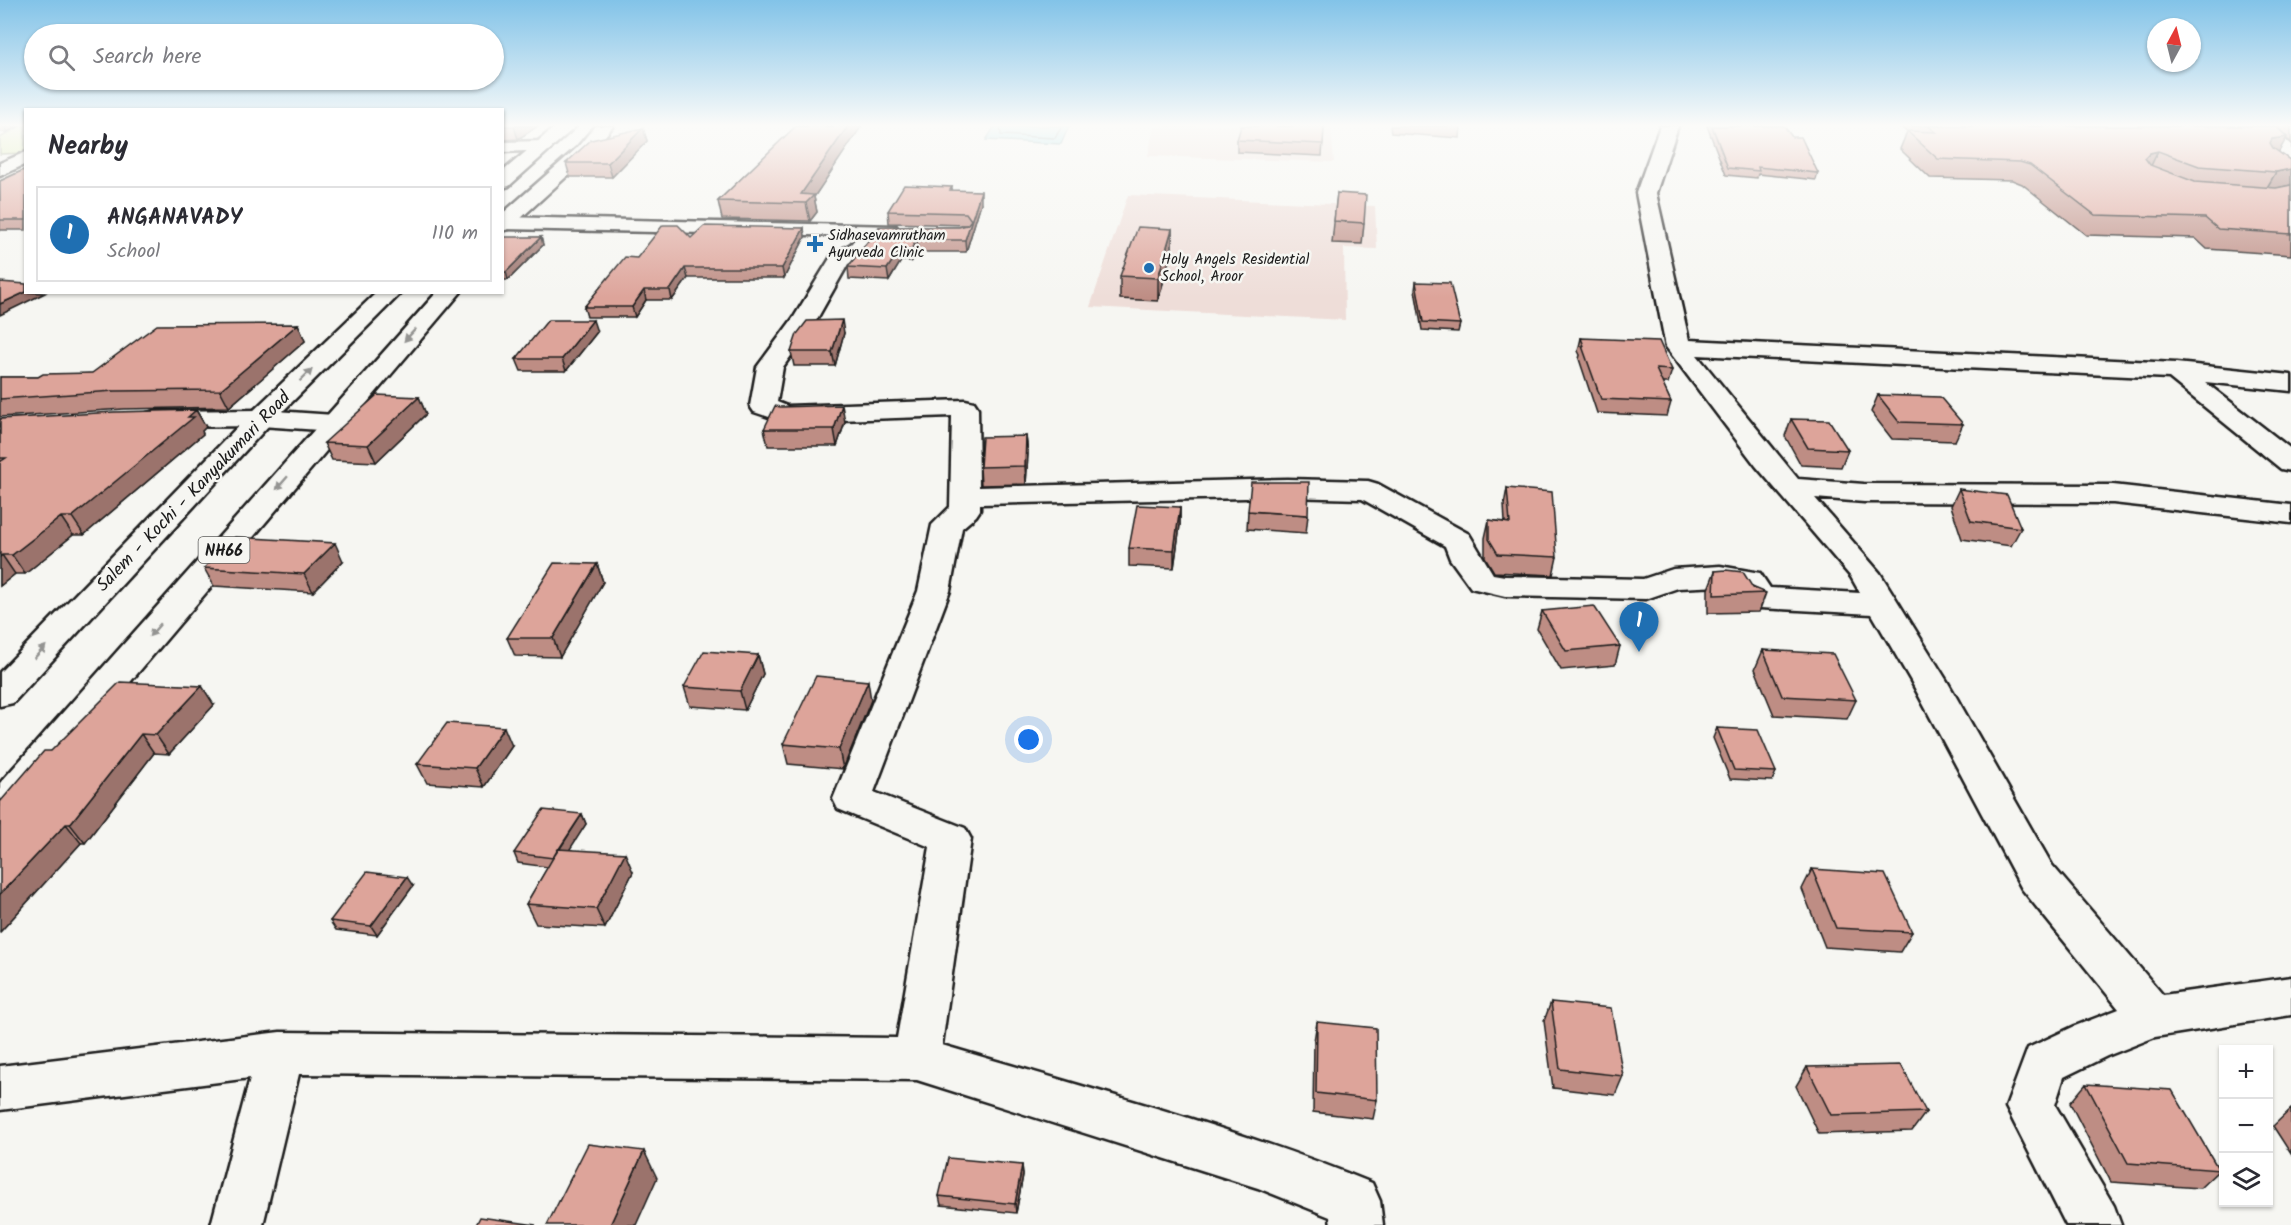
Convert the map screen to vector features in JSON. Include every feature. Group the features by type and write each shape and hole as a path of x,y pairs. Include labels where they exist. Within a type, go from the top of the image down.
{"main road":[{"path":"504,223 548,183"},
{"path":"1649,183 1646,193 1678,347 1790,487 1864,573 2037,877 2153,1017"},
{"path":"504,224 890,230 840,260 805,319 770,367 763,406 784,414 965,408 965,510 947,525 934,591 852,799 951,839 917,1059"},
{"name":"Salem - Kochi - Kanyakumari Road","path":"0,694 261,418 389,294"},
{"name":"NH66","path":"0,809 448,294"},
{"path":"1678,347 2175,371 2291,383"},
{"path":"2175,371 2291,463"},
{"path":"135,419 261,418 334,423"},
{"path":"1790,487 1864,494 2113,494 2291,514"},
{"path":"965,496 1287,488 1368,490 1458,541 1466,559 1482,581 1505,586 1646,589 1673,579 1720,576 1749,580 1760,598 1883,604"},
{"path":"2095,1225 2030,1107 2045,1063 2091,1041 2153,1017 2291,996"},
{"path":"237,1225 280,1053"},
{"path":"0,1088 280,1053 917,1059 1258,1164 1354,1201 1357,1225"}],"shaded area":[{"path":"1128,195 1375,206 1377,249 1344,248 1345,320 1090,307"}],"building":[{"path":"0,183 24,183 24,220 0,220"},
{"path":"737,183 808,183 801,194 814,195 806,203 718,201"},
{"path":"2054,183 2211,183 2276,188 2291,185 2291,234 2218,229 2205,218 2095,215"},
{"path":"904,185 981,191 965,240 917,240 911,249 900,249 887,269 848,267 879,227 959,227 967,225 971,220 966,213 888,211"},
{"path":"1337,193 1366,195 1364,223 1334,221"},
{"path":"663,225 678,225 691,238 704,226 804,228 782,268 685,268 670,290 644,290 632,307 584,307 625,257 637,258"},
{"path":"1138,227 1172,229 1158,278 1120,276"},
{"path":"504,237 541,237 504,272"},
{"path":"0,282 24,284 24,293 0,304"},
{"path":"1416,282 1450,283 1460,324 1423,322"},
{"path":"548,320 593,320 562,359 516,359"},
{"path":"842,320 832,352 791,352 797,334 807,321"},
{"path":"298,324 220,390 114,391 0,399 0,377 92,373 157,325"},
{"path":"1581,338 1659,341 1672,370 1656,369 1671,402 1601,399"},
{"path":"377,395 419,397 368,445 324,443"},
{"path":"1878,395 1940,397 1963,424 1899,422"},
{"path":"842,405 834,429 764,429 775,406"},
{"path":"196,410 188,417 194,417 72,517 61,517 12,555 0,557 0,462 6,458 0,458 0,419"},
{"path":"1791,419 1829,420 1848,450 1808,448"},
{"path":"1026,436 1025,466 980,467 982,437"},
{"path":"1251,482 1309,482 1308,515 1248,511"},
{"path":"1507,488 1552,492 1557,557 1498,554 1489,539 1489,520 1510,523"},
{"path":"1959,489 2007,495 2021,528 1971,521"},
{"path":"1137,505 1180,507 1174,550 1129,548"},
{"path":"235,537 335,543 304,574 204,568"},
{"path":"554,563 597,564 553,638 507,638"},
{"path":"1715,571 1743,572 1753,588 1766,593 1714,595"},
{"path":"1594,606 1620,646 1566,651 1542,611"},
{"path":"1763,650 1833,654 1856,700 1782,696"},
{"path":"704,651 758,655 740,691 684,687"},
{"path":"816,676 868,681 839,749 783,744"},
{"path":"120,682 202,686 156,735 141,734 70,824 66,824 0,894 0,802 44,751 51,751"},
{"path":"447,723 504,727 475,768 417,764"},
{"path":"1717,728 1758,730 1776,772 1734,770"},
{"path":"543,810 582,814 553,858 514,853"},
{"path":"558,849 625,853 596,909 526,904"},
{"path":"1812,869 1885,874 1912,932 1836,928"},
{"path":"367,872 407,877 371,926 330,921"},
{"path":"1551,1002 1611,1008 1623,1076 1560,1069"},
{"path":"1317,1022 1376,1028 1377,1100 1316,1093"},
{"path":"1901,1065 1926,1112 1831,1115 1807,1067"},
{"path":"2086,1084 2172,1090 2219,1170 2128,1163"},
{"path":"588,1144 644,1151 610,1225 547,1225"},
{"path":"948,1158 1022,1165 1015,1204 939,1196"},
{"path":"480,1217 536,1225 476,1225"}],"place":[{"name":"Sidhasevamrutham Ayurveda Clinic","path":"815,244"},
{"name":"Holy Angels Residential School, Aroor","path":"1149,268"},
{"name":"ANGANAVADY","path":"1639,652"}]}
